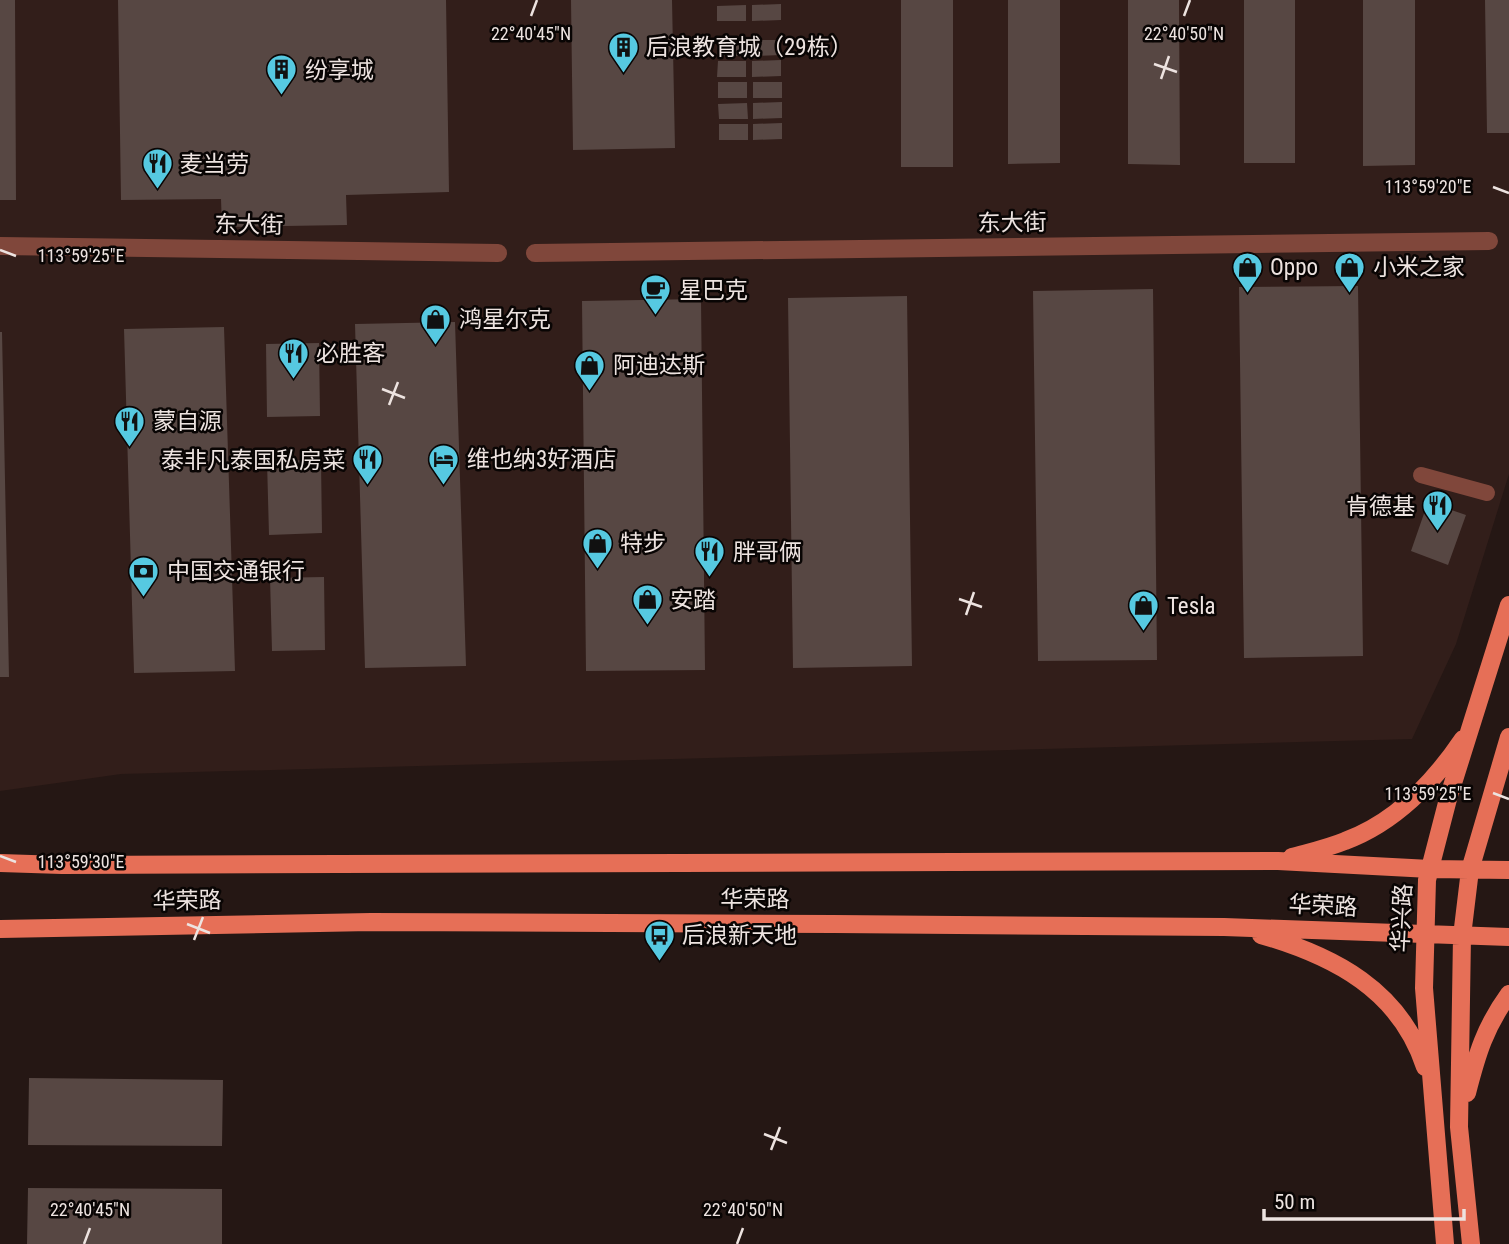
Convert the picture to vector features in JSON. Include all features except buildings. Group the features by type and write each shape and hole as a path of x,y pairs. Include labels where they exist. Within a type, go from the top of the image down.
{"main road":[{"name":"华兴路","path":"1445,1244 1424,988 1427,880 1448,800 1509,605"},
{"path":"1278,861 1345,841 1391,817 1439,770 1474,721"},
{"path":"1471,1244 1460,1127 1462,936 1470,870 1509,737"},
{"name":"华荣路","path":"0,863 89,865 1278,861 1509,870"},
{"name":"华荣路","path":"0,929 371,922 1224,927 1509,937"},
{"path":"1224,927 1302,948 1334,963 1370,986 1389,1002 1402,1018 1423,1061 1433,1091"},
{"path":"1460,1127 1475,1061 1492,1018 1509,994"}],"street":[{"name":"东大街","path":"535,253 1489,241"},
{"name":"东大街","path":"0,246 498,253"}],"lane":[{"path":"1421,475 1487,493"}],"shaded area":[{"path":"0,0 1509,0 1509,474 1456,644 1412,739 121,774 0,791"}],"place":[{"name":"后浪教育城（29栋）","path":"623,74"},
{"name":"纷享城","path":"282,97"},
{"name":"麦当劳","path":"157,191"},
{"name":"Oppo","path":"1247,294"},
{"name":"小米之家","path":"1350,294"},
{"name":"星巴克","path":"656,317"},
{"name":"鸿星尔克","path":"436,346"},
{"name":"必胜客","path":"293,380"},
{"name":"阿迪达斯","path":"590,392"},
{"name":"蒙自源","path":"130,448"},
{"name":"维也纳3好酒店","path":"444,486"},
{"name":"泰非凡泰国私房菜","path":"368,487"},
{"name":"肯德基","path":"1438,533"},
{"name":"特步","path":"597,570"},
{"name":"胖哥俩","path":"710,579"},
{"name":"中国交通银行","path":"144,598"},
{"name":"安踏","path":"647,627"},
{"name":"Tesla","path":"1144,633"},
{"name":"后浪新天地","path":"659,962"}]}
